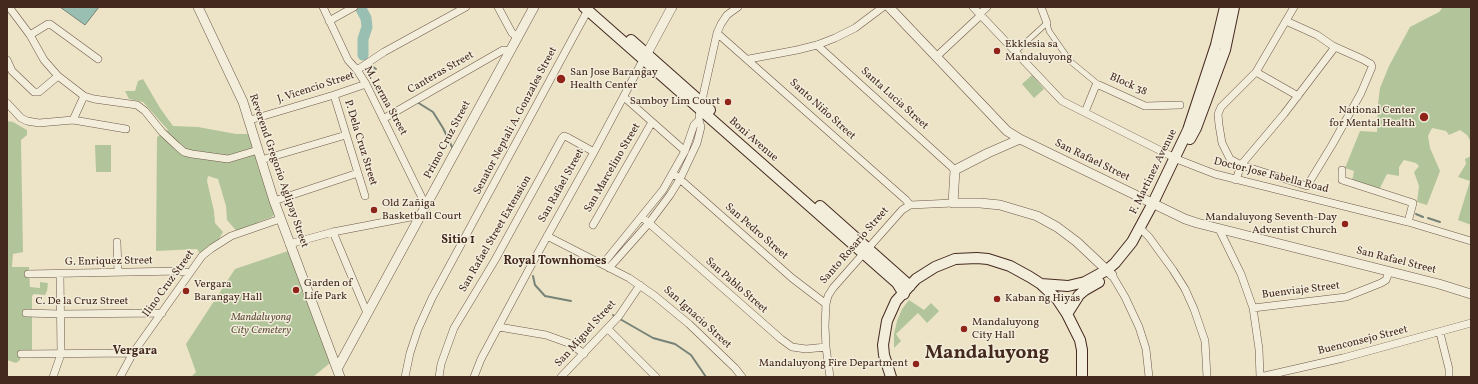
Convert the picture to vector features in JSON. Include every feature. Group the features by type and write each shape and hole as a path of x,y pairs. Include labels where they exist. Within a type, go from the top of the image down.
{"main road":[{"name":"F. Martinez Avenue","path":"1068,314 1079,295 1109,272 1143,230 1176,159 1190,123 1216,45 1225,7"},
{"name":"F. Martinez Avenue","path":"1176,159 1196,128 1224,50 1234,7"},
{"name":"Boni Avenue","path":"588,8 865,250 907,290"},
{"path":"891,377 884,355 883,345 884,332 896,301 916,279 926,272 940,264 955,259 971,258 988,260 1010,266 1041,284 1057,299 1068,314 1076,329 1082,350 1082,377"},
{"name":"F. Martinez Avenue","path":"1041,284 1061,286 1077,285 1109,272"}],"street":[{"name":"Reverend Gregorio Aglipay Street","path":"198,7 238,91 250,120 280,219 338,373"},
{"name":"M. Lerma Street","path":"323,7 348,60 366,84 426,206"},
{"path":"329,21 354,7"},
{"path":"357,70 384,52 466,7"},
{"path":"498,7 512,33 518,37"},
{"name":"Primo Cruz Street","path":"338,373 367,313 459,147 534,7"},
{"name":"San Rafael Street","path":"474,377 481,360 547,236 672,7"},
{"path":"606,266 649,223 680,179 697,143 702,126 699,120 701,106 717,33 727,15 738,7"},
{"path":"749,59 818,45 855,28 883,7"},
{"name":"San Rafael Street","path":"889,7 1007,131 1020,139 1185,219 1219,229 1439,284 1471,294"},
{"name":"Doctor Jose Fabella Road","path":"973,7 1062,101 1176,159 1215,174 1236,180 1408,222 1471,241"},
{"path":"936,57 987,7"},
{"path":"1041,7 1049,31 1070,61 1099,85"},
{"path":"1286,21 1317,35 1335,47 1372,65 1361,93 1307,186 1241,166 1228,158 1222,143 1218,114 1221,107 1256,72 1294,7"},
{"path":"8,8 30,35 44,60 58,76 84,96 94,99 137,105 145,111 162,132 184,152 228,159 258,150"},
{"name":"Senator Neptali A. Gonzales Street","path":"405,377 410,353 418,329 432,298 588,8"},
{"path":"30,35 50,24 98,60"},
{"path":"1015,52 1046,24"},
{"name":"Santo Niño Street","path":"717,33 749,59 910,205"},
{"name":"Santa Lucia Street","path":"818,45 955,170"},
{"path":"1236,180 1241,166 1298,96 1335,47"},
{"name":"Canteras Street","path":"383,119 503,50 510,51"},
{"path":"7,60 12,71 34,92 39,92 58,76"},
{"path":"1256,72 1298,96"},
{"name":"J. Vicencio Street","path":"250,120 334,96 366,84"},
{"name":"Block 38","path":"1085,112 1096,85 1145,106 1180,105"},
{"path":"73,120 84,96"},
{"name":"P. Dela Cruz Street","path":"334,96 365,196"},
{"path":"624,97 685,151"},
{"path":"7,103 21,118 27,121 39,123 73,120 126,129"},
{"path":"606,266 642,217 655,202 685,151 694,125 699,120"},
{"name":"San Marcelino Street","path":"593,226 652,122"},
{"path":"261,160 346,134"},
{"name":"San Rafael Street Extension","path":"439,377 441,364 454,328 495,260 562,138 564,136 567,137 594,152"},
{"path":"953,203 955,170 1020,139"},
{"path":"1342,170 1342,180 1414,202 1408,222"},
{"path":"274,201 358,173"},
{"name":"San Pedro Street","path":"673,173 792,278 826,304"},
{"path":"910,205 953,203 1000,205 1037,216 1057,227 1077,242 1109,272 1126,297 1139,327 1146,349 1149,377"},
{"name":"Santo Rosario Street","path":"830,377 826,347 826,304 828,296 865,250 902,210 910,205"},
{"path":"289,244 333,232 421,215"},
{"name":"San Pablo Street","path":"642,217 792,347 806,349 826,347"},
{"name":"Ilino Cruz Street","path":"120,377 133,353 202,256 225,240 247,229 280,219"},
{"path":"1219,229 1241,274 1253,308 1259,349 1260,377"},
{"path":"1143,230 1173,270 1194,309 1204,341 1207,377"},
{"path":"333,232 367,313"},
{"name":"San Ignacio Street","path":"547,236 640,285 664,302 684,319 742,377"},
{"path":"117,242 118,272"},
{"name":"G. Enriquez Street","path":"28,274 180,271 189,274"},
{"name":"Buenviaje Street","path":"1253,308 1346,297 1381,283 1386,280 1389,272"},
{"path":"53,377 61,354 60,274"},
{"name":"San Miguel Street","path":"561,377 617,318 640,285"},
{"name":"C. De la Cruz Street","path":"26,313 162,313"},
{"name":"Buenconsejo Street","path":"1260,377 1343,358 1471,324"},
{"path":"499,327 546,335 571,344 584,354"},
{"path":"608,328 656,377"},
{"path":"1440,332 1449,369 1449,377"},
{"path":"21,354 133,353"}],"green space":[{"name":"National Center for Mental Health","path":"1443,7 1471,7 1471,142 1467,135 1460,130 1449,135 1446,131 1432,128 1428,136 1430,148 1440,171 1427,205 1417,202 1419,186 1414,172 1419,166 1416,163 1404,160 1399,167 1399,176 1387,174 1379,190 1352,181 1354,171 1345,168 1360,131 1377,132 1380,88 1389,66 1410,27 1439,12"},
{"path":"1032,75 1044,89 1034,98 1022,84"},
{"path":"143,79 160,108 173,126 198,127 236,134 250,134 258,167 270,198 277,211 272,217 258,222 251,233 240,235 227,220 226,206 218,179 208,176 207,181 214,211 215,223 223,232 219,239 200,254 197,249 156,251 157,137 168,130 143,102 129,99 125,91 135,91 138,81"},
{"path":"7,121 13,122 27,130 27,135 21,140 23,252 13,254 12,267 29,267 30,287 40,288 40,282 48,283 45,295 34,294 32,296 32,352 21,352 20,360 16,363 7,360"},
{"path":"95,145 111,145 111,172 96,172"},
{"path":"1471,156 1471,225 1458,220 1470,181 1458,177 1466,164 1465,159"},
{"name":"Mandaluyong City Cemetery","path":"288,251 330,363 313,377 191,377 196,372 186,344 235,269"},
{"path":"909,300 924,310 931,303 939,311 927,323 918,313 896,334 901,341 894,348 894,334 897,321 902,309"}],"water":[{"path":"60,7 99,7 85,25"}],"waterway":[{"path":"360,7 366,18 367,27 363,39 363,55"},
{"path":"363,55 368,63 376,69"},
{"path":"417,102 433,112 453,149"},
{"path":"1416,214 1423,217"},
{"path":"1428,218 1440,222"},
{"path":"533,276 535,285 545,296 571,301"},
{"path":"613,315 653,338 675,344 691,355 706,377"}],"place":[{"name":"Ekklesia sa Mandaluyong","path":"997,51"},
{"name":"San Jose Barangay Health Center","path":"561,79"},
{"name":"Samboy Lim Court","path":"728,102"},
{"name":"National Center for Mental Health","path":"1424,117"},
{"name":"Old Zañiga Basketball Court","path":"374,210"},
{"name":"Mandaluyong Seventh-Day Adventist Church","path":"1345,224"},
{"name":"Garden of Life Park","path":"296,290"},
{"name":"Vergara Barangay Hall","path":"186,291"},
{"name":"Kaban ng Hiyas","path":"997,299"},
{"name":"Mandaluyong City Hall","path":"964,329"},
{"name":"Mandaluyong Fire Department","path":"916,364"}],"district":[{"name":"Sitio 1","path":"458,241"},
{"name":"Royal Townhomes","path":"555,262"},
{"name":"Vergara","path":"135,352"},
{"name":"Mandaluyong","path":"987,355"}]}
